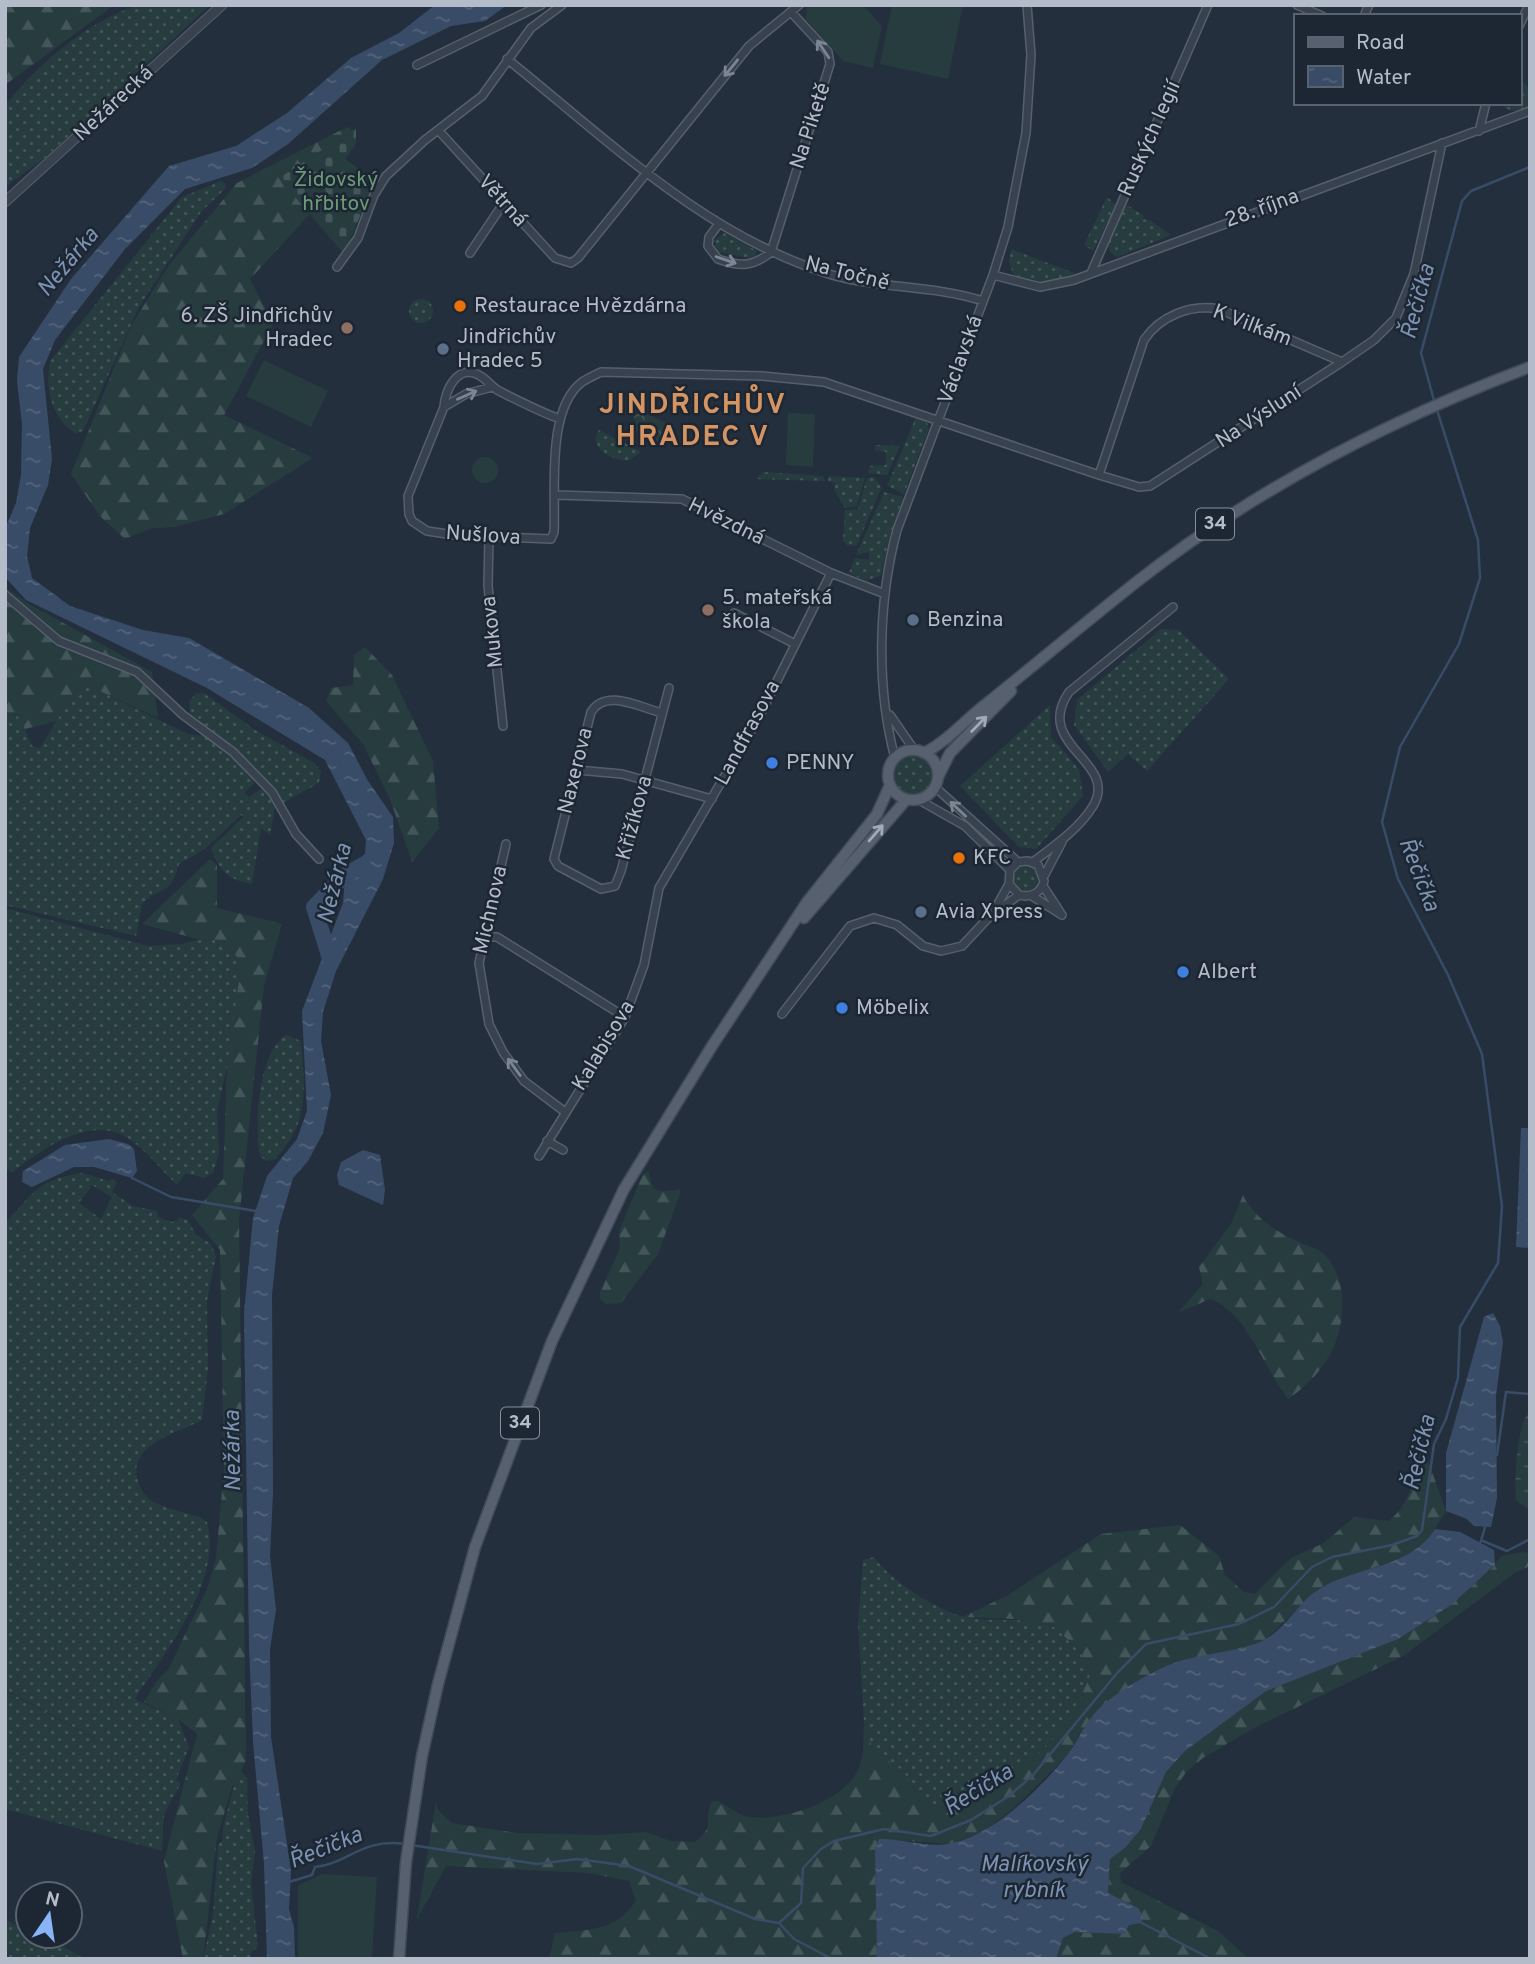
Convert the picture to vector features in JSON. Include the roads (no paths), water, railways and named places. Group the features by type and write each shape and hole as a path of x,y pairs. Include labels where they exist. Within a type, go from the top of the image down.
{"main road":[{"name":"34","path":"919,752 942,744 983,706 1027,674 1138,581 1235,510 1302,471 1426,408 1530,367"},
{"name":"34","path":"936,782 950,753 1027,674"},
{"path":"919,752 933,762 936,782 919,800 906,800 896,794 890,785 888,770 895,758 919,752"},
{"name":"34","path":"399,1959 406,1862 422,1756 458,1609 495,1486 552,1341 624,1189 712,1046 784,941 807,902 877,814 890,785"},
{"name":"34","path":"784,941 906,800"}],"street":[{"name":"Nežárecká","path":"5,202 222,5"},
{"path":"417,65 541,5"},
{"path":"337,267 358,237 374,195 386,176 482,96 531,29 562,5"},
{"path":"648,172 749,46 799,5"},
{"name":"Václavská","path":"895,758 881,650 886,594 897,530 993,275 1015,198 1025,144 1031,55 1027,5"},
{"name":"Ruských legií","path":"1091,273 1208,5"},
{"path":"1297,5 1317,14"},
{"path":"1521,22 1529,5"},
{"name":"Na Piketě","path":"771,253 830,64 828,52 792,12"},
{"path":"507,59 718,225 709,237 708,246 718,260 756,264 771,253"},
{"path":"1479,131 1486,105"},
{"name":"28. října","path":"993,275 1040,287 1074,280 1530,111"},
{"name":"Větrná","path":"439,131 555,258 571,263 578,258 648,172"},
{"name":"Na Výsluní","path":"560,419 574,391 601,372 653,372 824,382 1099,475 1139,487 1156,484 1342,362 1384,331 1403,304 1414,274 1442,143"},
{"path":"470,253 503,204"},
{"name":"Na Točně","path":"718,225 771,253 833,275 881,285 964,295 983,301"},
{"name":"K Vilkám","path":"1099,475 1144,340 1158,324 1173,315 1197,307 1219,309 1342,362"},
{"name":"Nušlova","path":"492,387 475,374 458,376 448,386 444,407 408,496 408,514 420,528 428,531 551,539 554,532 556,495"},
{"path":"444,407 466,394 492,387 560,419 556,495"},
{"name":"Hvězdná","path":"556,495 682,499 831,573 886,594"},
{"name":"Mukova","path":"489,537 488,586 503,726"},
{"name":"Landfrasova","path":"659,888 712,799 831,573"},
{"path":"5,595 59,641 137,672 183,715 233,752 272,792 296,834 319,859"},
{"path":"936,782 1018,862 1033,862 1064,839 1093,806 1097,790 1096,776 1065,739 1058,720 1061,704 1069,692 1172,607"},
{"path":"734,613 795,644"},
{"name":"Křižíkova","path":"558,866 601,889 615,886 669,688"},
{"name":"Naxerova","path":"558,866 554,854 591,712 597,703 608,698 662,713"},
{"name":"Václavská","path":"888,712 901,735 919,752"},
{"path":"577,770 622,774 712,799"},
{"path":"919,800 965,826 1010,870"},
{"path":"782,1014 849,926 874,918 897,925 923,946 941,951 962,946 990,916 1019,895 1032,896 1062,915 1043,886 1044,876 1064,839"},
{"name":"Michnova","path":"506,844 479,962 489,1024 503,1052 524,1081 565,1112"},
{"path":"990,916 1009,884 1010,870 1018,862"},
{"path":"1033,862 1044,876"},
{"path":"1009,884 1019,895"},
{"path":"1032,896 1043,886"},
{"name":"Kalabisova","path":"539,1156 625,1017 644,965 659,888"},
{"path":"484,937 497,937 625,1017"},
{"path":"547,1141 563,1150"}],"water":[{"path":"435,5 507,5 485,21 451,26 382,60 288,144 252,168 185,189 125,249 55,340 43,369 52,459 48,485 30,528 27,556 32,578 70,606 143,630 189,638 309,708 348,743 368,781 393,817 394,843 383,879 336,971 323,1012 321,1041 331,1095 323,1133 308,1161 293,1178 279,1226 272,1295 273,1493 270,1556 276,1610 270,1649 271,1737 291,1871 289,1909 294,1927 295,1959 267,1959 264,1863 253,1742 249,1646 244,1313 253,1218 267,1176 297,1139 307,1111 302,1011 343,903 346,868 365,854 366,840 325,760 207,688 26,600 5,577 5,529 16,503 21,475 22,424 17,381 19,357 71,279 169,166 236,146 287,113 351,58 399,33"},
{"path":"1521,1128 1530,1128 1530,1248 1516,1247"},
{"path":"109,1139 128,1144 134,1149 137,1171 132,1178 94,1167 74,1167 32,1187 22,1182 23,1171 65,1145"},
{"path":"363,1150 380,1155 385,1190 383,1205 339,1185 337,1175 341,1162"},
{"path":"1493,1313 1500,1326 1503,1342 1496,1396 1497,1498 1491,1527 1474,1526 1467,1519 1446,1511 1446,1453 1484,1317"},
{"name":"Malíkovský rybník","path":"1435,1529 1460,1532 1494,1550 1495,1565 1451,1605 1398,1639 1266,1691 1185,1751 1166,1772 1141,1829 1125,1848 1110,1859 1108,1893 1138,1908 1143,1916 1141,1923 1129,1925 1124,1934 1075,1932 1063,1938 1056,1959 877,1959 875,1849 879,1839 943,1845 985,1830 1016,1808 1045,1781 1071,1750 1091,1718 1122,1690 1172,1664 1262,1641 1278,1630 1305,1600 1321,1588 1412,1552"}],"waterway":[{"name":"Řečička","path":"1435,404 1421,353 1462,201 1471,191 1530,167"},
{"name":"Řečička","path":"411,1845 537,1864 577,1859 629,1866 755,1919 779,1923 801,1903 803,1868 821,1849 834,1841 884,1829 931,1836 971,1820 1009,1796 1033,1775 1118,1672 1146,1644 1239,1624 1274,1607 1312,1567 1332,1557 1392,1545 1417,1536 1422,1530 1434,1444 1446,1419 1458,1378 1460,1327 1498,1263 1502,1206 1482,1054 1448,975 1398,879 1382,822 1400,747 1459,644 1480,578 1478,540 1437,410"},
{"name":"Nežárka","path":"331,962 314,907 344,876 363,865"},
{"path":"132,1178 171,1197 256,1211"},
{"path":"1497,1455 1506,1392 1530,1394"},
{"path":"1480,1544 1486,1524"},
{"path":"1483,1541 1507,1551 1530,1539"},
{"name":"Řečička","path":"289,1882 312,1875 315,1867 327,1865 366,1848 389,1843 404,1844"},
{"path":"1140,1922 1211,1959"},
{"path":"779,1923 794,1939 832,1959"}],"place":[{"name":"Restaurace Hvězdárna","path":"460,306"},
{"name":"6. ZŠ Jindřichův Hradec","path":"347,328"},
{"name":"Jindřichův Hradec 5","path":"443,349"},
{"name":"5. mateřská škola","path":"708,610"},
{"name":"Benzina","path":"913,620"},
{"name":"PENNY","path":"772,763"},
{"name":"KFC","path":"959,858"},
{"name":"Avia Xpress","path":"921,912"},
{"name":"Albert","path":"1183,972"},
{"name":"Möbelix","path":"842,1008"}],"district":[{"name":"JINDŘICHŮV HRADEC V","path":"693,422"}],"park label":[{"name":"Židovský hřbitov","path":"336,192"}]}
